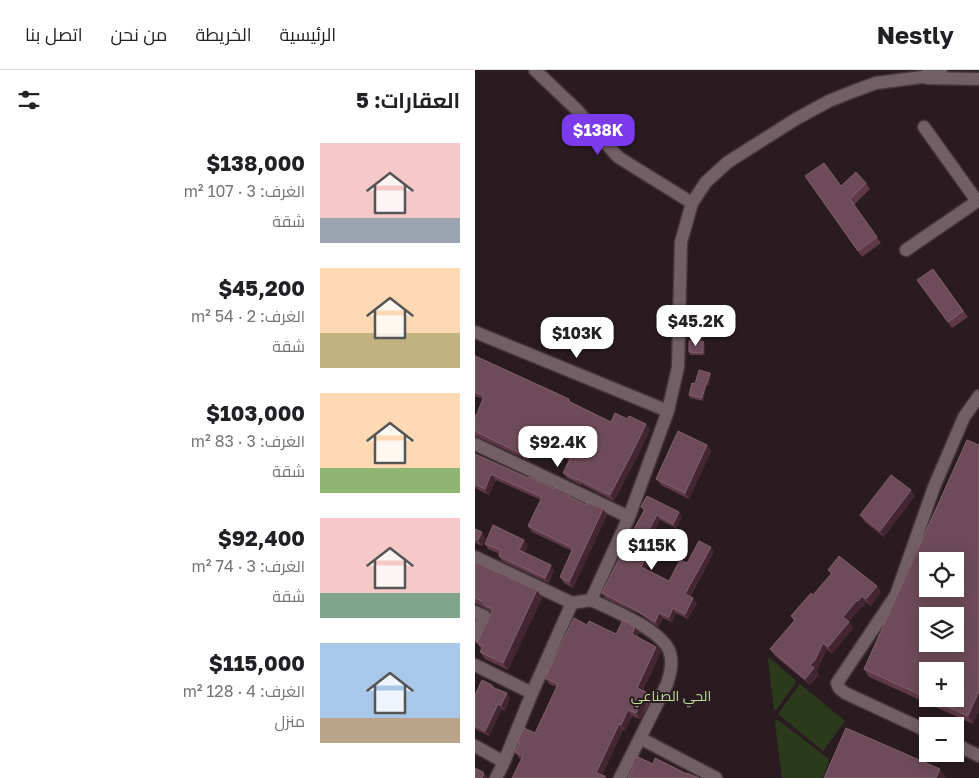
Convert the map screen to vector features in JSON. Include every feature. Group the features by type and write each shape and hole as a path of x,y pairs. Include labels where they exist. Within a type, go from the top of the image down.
{"street":[{"path":"535,70 576,109 618,157 693,203"},
{"path":"922,77 941,70"},
{"path":"591,600 629,517 668,411 678,367 681,242 693,203 706,182 728,162 796,119 829,101 854,91 876,83 922,77 979,79"},
{"path":"906,250 978,201 924,127"},
{"path":"475,332 668,411"},
{"path":"919,727 845,693 839,688 837,683 896,595 934,487 964,417 979,396"},
{"path":"475,444 629,517"},
{"path":"475,557 572,603 591,600 657,635 669,648 671,670 667,684 620,778"},
{"path":"496,778 572,603"},
{"path":"475,612 484,616 475,636"},
{"path":"475,665 532,693"},
{"path":"640,738 716,778"},
{"path":"475,746 504,762"},
{"path":"964,748 979,756"}],"green space":[{"path":"769,657 796,681 776,710 774,710"},
{"path":"800,684 845,721 823,751 778,714"},
{"path":"776,720 829,759 822,778 782,778"}],"building":[{"path":"824,163 841,186 856,172 866,183 850,199 877,237 858,251 805,176"},
{"path":"933,269 963,311 948,322 917,280"},
{"path":"689,341 703,341 703,353 689,352"},
{"path":"475,356 569,399 568,401 611,422 615,413 627,419 629,416 646,424 610,495 563,473 571,457 531,440 524,455 475,431 475,415 484,396 475,392"},
{"path":"699,370 710,373 702,398 689,395 692,383 695,384"},
{"path":"678,431 707,445 685,493 656,479"},
{"path":"967,440 979,445 979,691 968,716 948,707 964,707 964,662 919,662 919,694 864,669"},
{"path":"475,454 554,489 555,487 586,505 587,502 603,509 569,582 560,577 573,548 528,526 542,497 491,474 485,489 475,484"},
{"path":"891,475 911,490 880,531 860,515"},
{"path":"647,496 679,512 673,524 657,515 645,537 654,541 641,567 669,581 680,560 687,563 699,541 711,547 685,594 693,598 685,614 673,608 669,617 659,613 655,622 602,593 619,556 645,509 641,507"},
{"path":"493,525 524,540 519,550 551,565 545,578 499,556 501,550 485,544"},
{"path":"475,529 482,532 478,540 475,539"},
{"path":"839,556 877,586 866,599 862,596 857,600 843,617 849,622 828,647 823,643 815,660 810,665 814,668 805,679 770,649 795,620 791,616 832,573 828,570"},
{"path":"475,562 537,590 503,663 480,652 483,646 477,643 493,609 475,598"},
{"path":"574,618 587,625 589,621 616,634 623,620 635,627 632,634 656,647 637,688 646,692 636,713 628,710 621,725 619,724 596,773 605,776 605,778 512,778 523,756 515,752 520,743 517,742 524,728 535,733 558,684 545,678"},
{"path":"482,680 492,685 492,687 507,693 501,705 498,704 485,731 475,726 475,695"},
{"path":"846,728 919,760 919,762 924,762 940,769 936,778 824,778"},
{"path":"636,756 653,764 655,758 699,778 628,778"},
{"path":"475,768 483,772 482,778 475,778"}],"district":[{"name":"الحي الصناعي","path":"671,695"}]}
